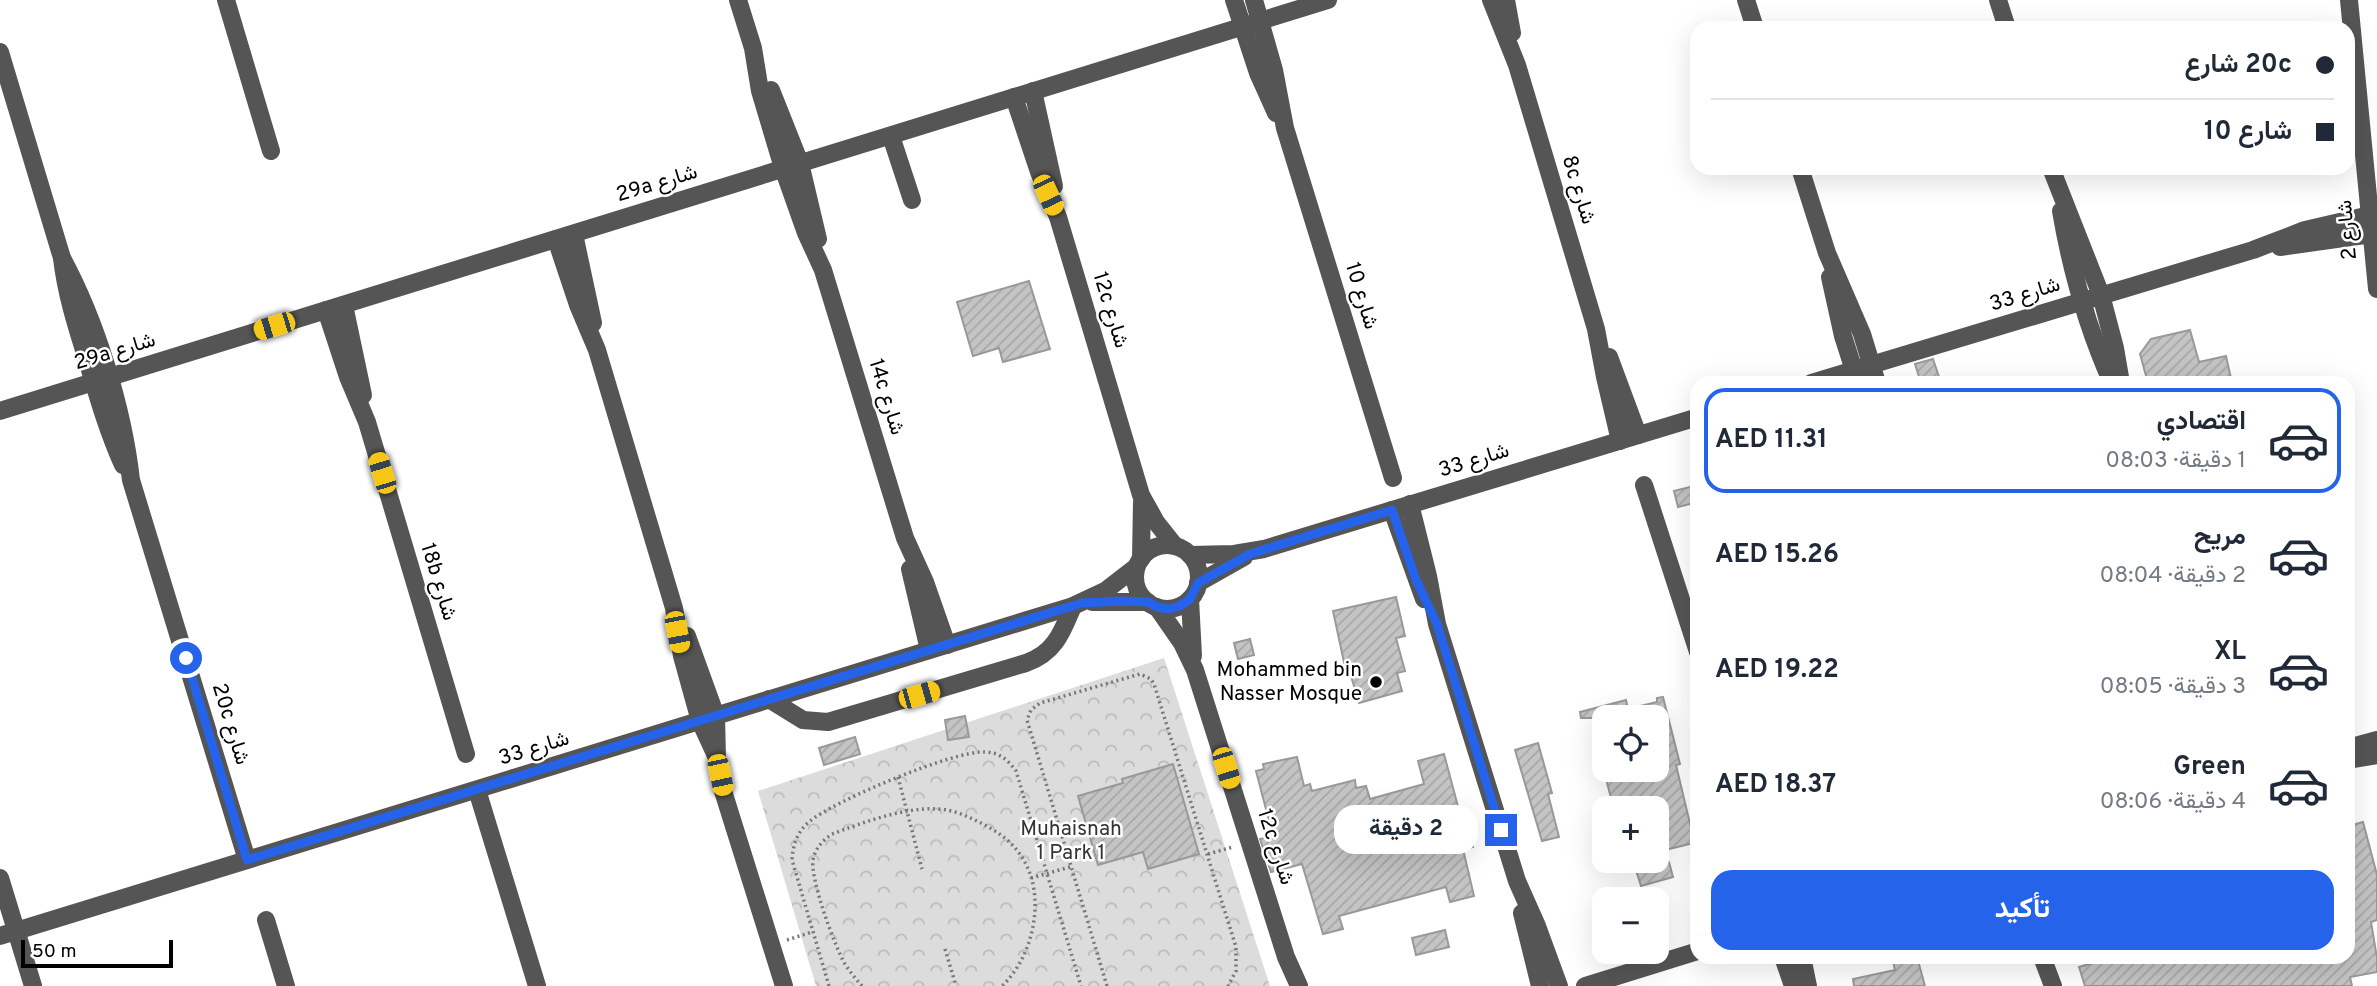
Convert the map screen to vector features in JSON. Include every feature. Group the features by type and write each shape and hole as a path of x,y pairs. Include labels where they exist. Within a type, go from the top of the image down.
{"street":[{"path":"226,0 271,151"},
{"name":"14c شارع","path":"738,0 753,48 765,74 792,166 817,230 823,270 905,538 929,650"},
{"name":"شارع 10","path":"1234,0 1258,73 1285,128"},
{"name":"شارع 10","path":"1254,0 1276,79 1285,128 1393,478"},
{"name":"29a شارع","path":"0,411 1328,0"},
{"name":"8c شارع","path":"1491,0 1517,65 1596,329 1620,441"},
{"name":"8c شارع","path":"1506,0 1517,65"},
{"path":"1746,0 1753,21"},
{"path":"1998,0 2005,21"},
{"name":"شارع 2","path":"2349,0 2351,21"},
{"name":"20c شارع","path":"0,52 62,258 80,297 101,380 126,440 131,480 247,860"},
{"name":"شارع 2","path":"2355,61 2377,289"},
{"name":"12c شارع","path":"1033,91 1051,169 1058,218"},
{"name":"12c شارع","path":"1014,97 1039,172 1058,218 1141,495 1156,522 1182,550"},
{"path":"891,136 912,200"},
{"path":"1802,175 1827,253 1875,376"},
{"path":"2053,175 2080,237 2101,296 2120,376"},
{"path":"2057,187 2068,249 2109,376"},
{"name":"شارع 33","path":"1857,376 1872,365 2253,250 2305,230 2370,215"},
{"path":"574,233 597,350"},
{"name":"شارع 33","path":"2253,250 2372,234"},
{"path":"556,239 578,305 597,350 674,608 694,652 723,791 784,986"},
{"path":"1827,253 1838,315 1856,376"},
{"name":"18b شارع","path":"344,305 367,422 466,754"},
{"name":"18b شارع","path":"326,310 348,377 367,422"},
{"name":"8c شارع","path":"1596,329 1638,435"},
{"name":"شارع 33","path":"1182,550 1227,555 1264,548 1690,420"},
{"path":"1644,485 1690,627"},
{"name":"12c شارع","path":"1139,563 1143,527 1141,495"},
{"path":"1410,504 1437,624 1517,881 1540,986"},
{"path":"1392,510 1416,580 1437,624"},
{"name":"14c شارع","path":"905,538 925,582 947,645"},
{"path":"1156,547 1182,550 1199,573 1194,591 1180,606 1169,609 1153,605 1137,586 1139,563 1156,547"},
{"name":"شارع 33","path":"1194,591 1223,567 1264,548"},
{"name":"شارع 33","path":"8,934 1077,604 1116,584 1139,563"},
{"name":"12c شارع","path":"1194,591 1190,635 1195,670"},
{"name":"شارع 33","path":"1077,604 1121,601 1153,605"},
{"path":"769,699 803,720 828,722 1026,663 1046,654 1054,647 1077,604"},
{"name":"12c شارع","path":"1153,605 1182,643 1195,670 1286,957 1299,986"},
{"path":"2355,746 2377,740"},
{"path":"2355,759 2377,755"},
{"path":"477,789 537,986"},
{"path":"0,878 8,934 33,986"},
{"path":"1517,881 1559,986"},
{"path":"266,920 286,986"},
{"path":"1585,986 1690,953"},
{"name":"12c شارع","path":"1286,957 1291,986"},
{"path":"1785,964 1793,986"},
{"path":"1803,964 1808,986"},
{"path":"2046,964 2053,986"}],"path":[{"path":"1107,986 1027,726 1028,714 1040,703 1133,675 1146,675 1154,684 1236,947 1236,971 1228,986"},
{"path":"829,986 792,860 796,839 801,830 817,816 898,777 976,752 988,751 1009,761 1016,771 1081,986"},
{"path":"898,777 922,869"},
{"path":"862,986 845,965 838,950 813,871 815,854 824,839 832,834 907,811 937,809 967,816 1003,836 1020,854 1031,878 1034,913 1031,937 1021,961 1002,986"},
{"path":"1208,854 1249,842"},
{"path":"1031,878 1070,867"},
{"path":"771,944 812,932"},
{"path":"945,949 956,986"}],"green space":[{"name":"Muhaisnah 1 Park 1","path":"1164,658 1270,986 816,986 758,791"}],"building":[{"path":"1029,281 1050,349 1003,362 999,348 973,356 957,302"},
{"path":"2190,330 2199,362 2226,356 2230,376 2146,376 2140,354 2151,339"},
{"path":"1933,359 1939,376 1919,376 1915,364"},
{"path":"1690,487 1690,504 1678,507 1674,491"},
{"path":"1396,597 1405,636 1396,638 1405,671 1397,673 1402,691 1359,703 1348,666 1345,667 1333,611"},
{"path":"1250,639 1254,655 1238,659 1234,643"},
{"path":"1663,697 1665,705 1645,705 1657,702 1657,698"},
{"path":"1626,700 1627,705 1607,705"},
{"path":"1592,709 1592,718 1581,718 1580,712"},
{"path":"965,716 969,737 948,740 945,720"},
{"path":"1669,721 1680,764 1676,765 1690,824 1690,844 1669,849 1669,796 1610,796 1607,782 1669,782"},
{"path":"855,737 860,754 824,765 819,748"},
{"path":"1538,743 1552,793 1548,794 1559,837 1542,841 1515,750"},
{"path":"1444,754 1460,814 1462,813 1473,847 1463,849 1474,896 1450,902 1446,887 1339,916 1343,929 1323,934 1302,864 1271,872 1260,839 1273,836 1256,771 1264,769 1263,764 1297,757 1304,786 1310,784 1312,791 1355,780 1356,788 1366,786 1370,799 1424,784 1418,761"},
{"path":"1173,764 1199,854 1148,869 1143,852 1098,865 1078,796"},
{"path":"2363,822 2377,875 2377,920 2371,922 2377,972 2350,977 2352,986 2085,986 2079,967 2090,964 2355,964 2355,824"},
{"path":"1669,862 1673,877 1641,886 1637,873 1669,873"},
{"path":"1445,930 1449,947 1416,955 1412,938"},
{"path":"1894,964 1919,964 1925,986 1854,986 1853,979 1895,970"}],"place":[{"name":"Mohammed bin Nasser Mosque","path":"1376,682"}],"route":[{"path":"186,658 247,860 1082,603 1148,602 1169,609 1180,606 1190,599 1198,583 1250,554 1392,510 1416,580 1437,624 1501,830"}]}
